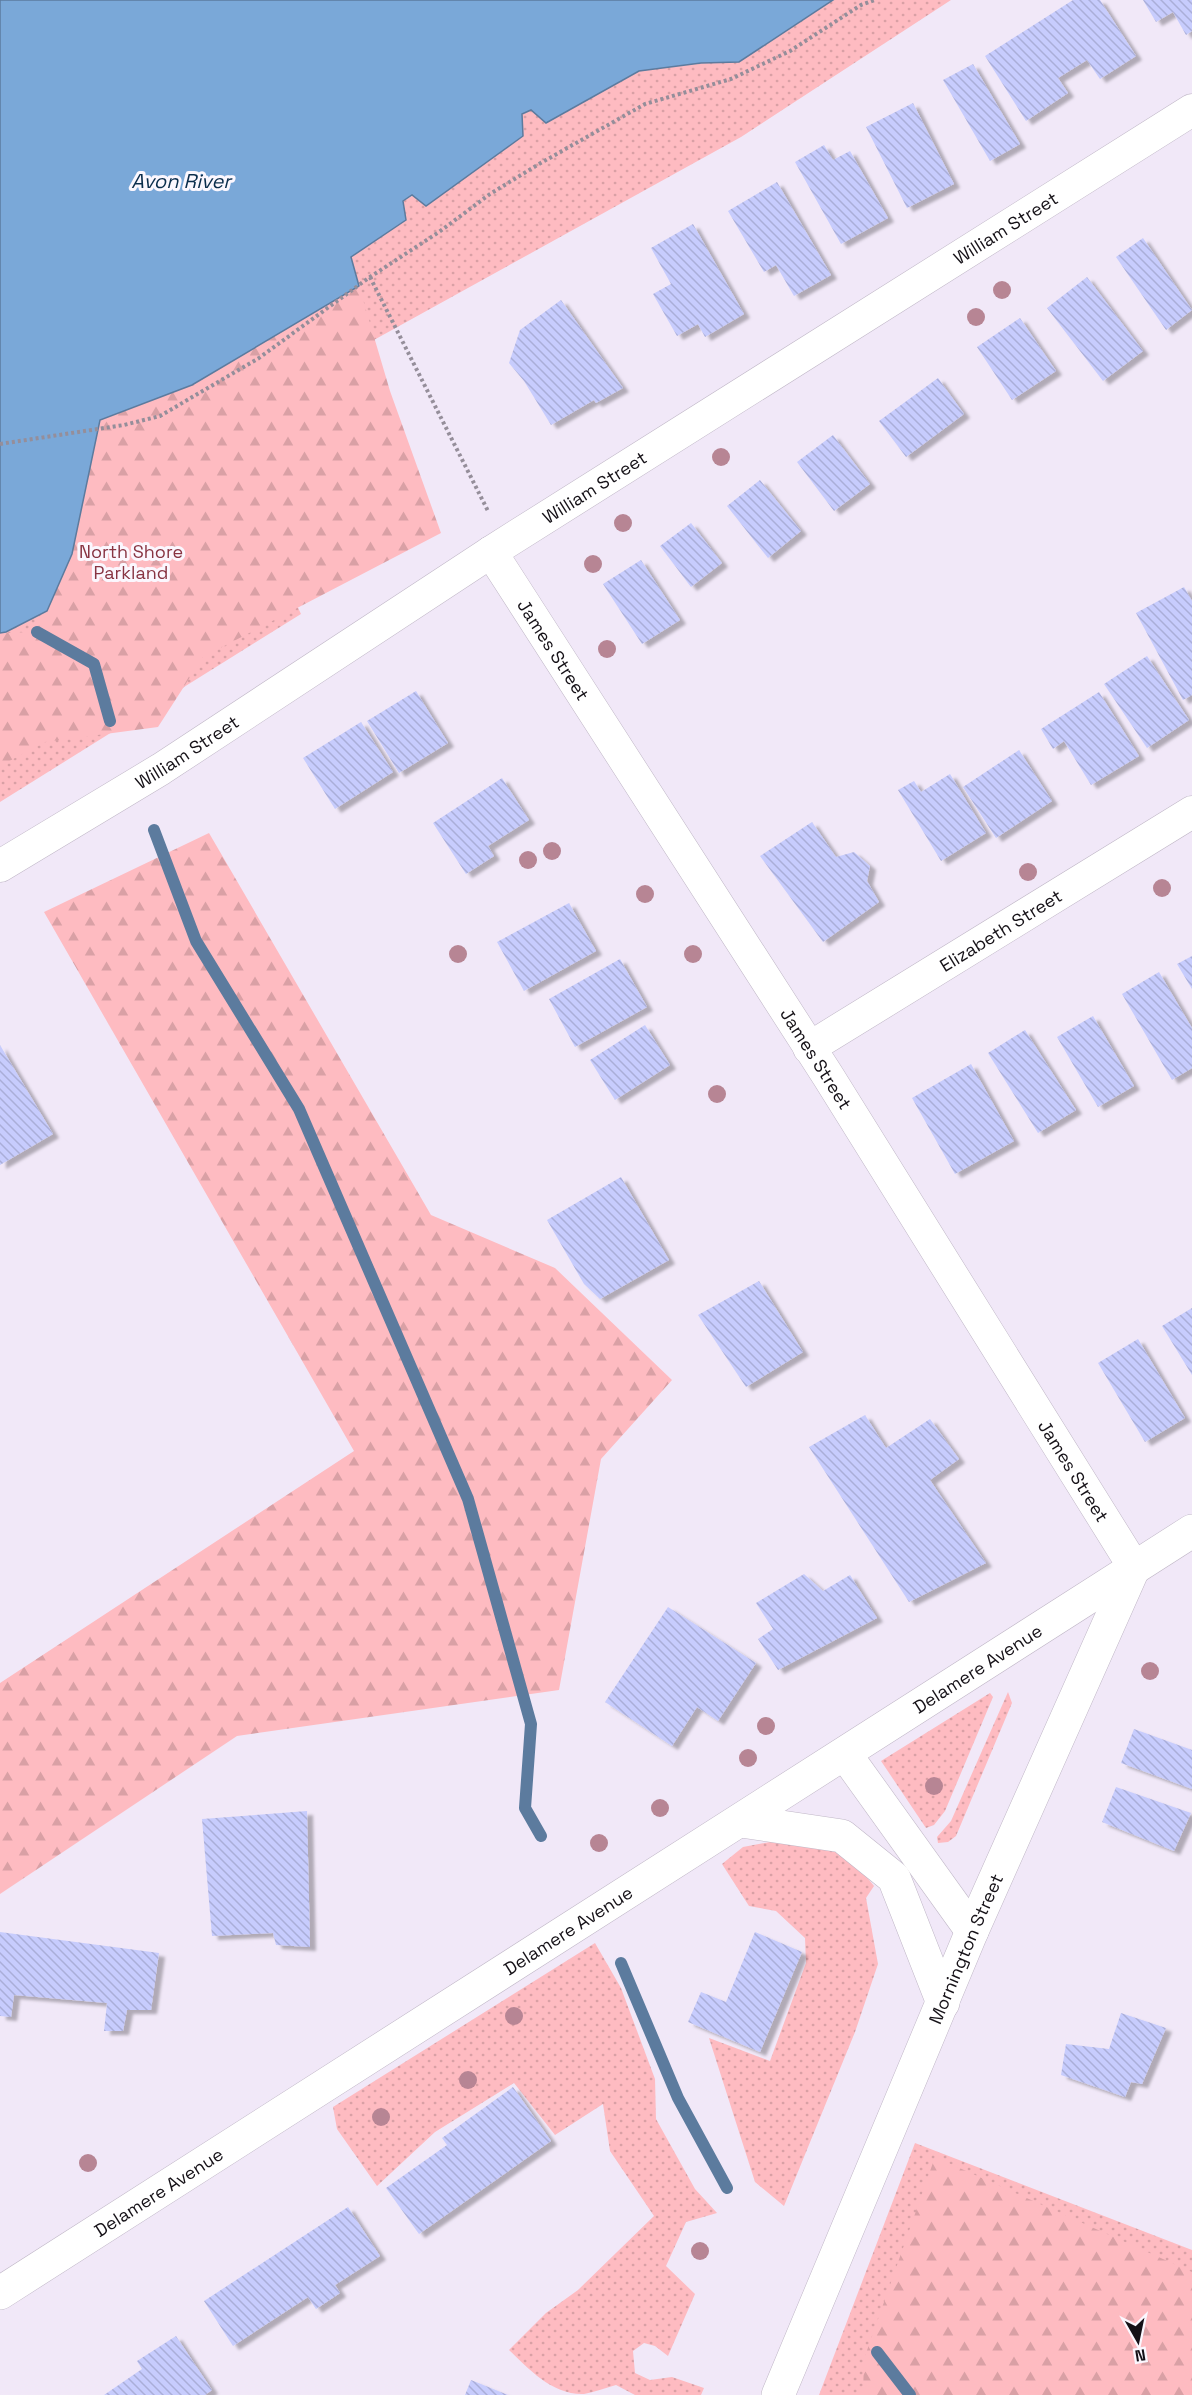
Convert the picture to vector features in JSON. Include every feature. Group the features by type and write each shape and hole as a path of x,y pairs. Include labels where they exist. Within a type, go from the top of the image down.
{"street":[{"name":"William Street","path":"0,866 162,770 491,552 1192,110"},
{"name":"James Street","path":"491,552 809,1048 1134,1567"},
{"name":"Elizabeth Street","path":"809,1048 1192,812"},
{"path":"1134,1567 1192,1531"},
{"name":"Delamere Avenue","path":"0,2293 741,1821 1134,1567"},
{"name":"Mornington Street","path":"778,2395 972,1931 1134,1567"},
{"path":"845,1754 972,1931"},
{"path":"741,1821 842,1836 894,1878 943,2003"}],"path":[{"path":"0,444 100,429 160,416 259,358 490,194 645,104 731,79 790,51 861,5 875,0"},
{"path":"370,277 492,518"}],"green space":[{"name":"North Shore Parkland","path":"833,0 951,0 741,137 213,429 301,614 0,802 0,429 100,420 192,385 359,286 351,257 406,220 403,201 523,136 521,115 531,110 546,123 639,71 701,63 739,62"},
{"path":"359,286 390,391 441,533 203,657 158,727 45,742 0,766 0,633 38,632 72,554 100,420 192,385"},
{"path":"209,833 431,1215 555,1268 672,1380 601,1459 559,1690 237,1736 0,1894 0,1683 354,1451 44,912"},
{"path":"1008,1692 1012,1703 956,1836 948,1842 938,1843 937,1837 951,1821"},
{"path":"990,1693 993,1697 945,1811 934,1825 926,1828 881,1761"},
{"path":"775,1841 837,1852 857,1865 874,1886 866,1898 878,1964 855,2032 784,2206 755,2182 709,2038 770,2061 806,1963 805,1938 776,1911 749,1906 722,1864 743,1847"},
{"path":"595,1943 621,1988 655,2079 656,2119 695,2189 717,2213 686,2222 666,2266 695,2294 668,2356 655,2346 644,2343 633,2351 635,2373 650,2380 672,2377 704,2388 701,2395 635,2395 616,2385 584,2394 572,2393 551,2386 542,2380 509,2350 546,2313 578,2290 654,2216 610,2151 603,2104 555,2135 514,2083 435,2132 377,2186 337,2129 333,2107"},
{"path":"915,2143 1192,2250 1192,2395 819,2395"},
{"path":"935,2157 1192,2272 1192,2395 863,2395 864,2359"}],"water":[{"name":"Avon River","path":"0,0 833,0 739,62 701,63 639,71 546,123 531,110 522,114 523,136 426,206 412,195 403,201 406,220 351,257 359,286 192,385 100,420 72,554 47,611 0,633"}],"building":[{"path":"1073,0 1100,0 1136,56 1100,79 1087,60 1058,78 1068,93 1026,121 985,56"},
{"path":"1143,0 1192,0 1192,31 1186,35 1173,12 1156,22"},
{"path":"973,64 1020,144 990,161 943,80"},
{"path":"913,103 954,184 907,208 866,127"},
{"path":"824,145 833,160 850,151 888,218 841,244 795,162"},
{"path":"777,182 831,275 794,296 776,265 764,272 728,211"},
{"path":"693,224 744,314 705,337 698,324 677,336 653,294 671,284 651,248"},
{"path":"1143,238 1192,310 1166,330 1116,257"},
{"path":"1087,277 1143,351 1103,381 1047,308"},
{"path":"561,300 623,388 596,403 594,400 551,425 524,381 509,363 520,330"},
{"path":"1020,318 1056,371 1012,400 977,347"},
{"path":"938,378 964,414 906,457 879,421"},
{"path":"833,435 870,484 834,511 797,462"},
{"path":"760,480 801,531 768,558 727,506"},
{"path":"691,523 722,563 691,587 660,546"},
{"path":"641,560 680,620 642,644 603,584"},
{"path":"1184,587 1192,601 1192,695 1183,700 1136,613"},
{"path":"1147,656 1189,720 1147,748 1104,684"},
{"path":"416,691 448,743 399,773 367,721"},
{"path":"1099,692 1139,756 1091,785 1064,741 1053,749 1041,729"},
{"path":"361,722 393,772 335,809 303,758"},
{"path":"1019,750 1052,801 996,838 963,787"},
{"path":"950,774 986,833 941,861 898,790 914,781 921,792"},
{"path":"502,778 529,820 488,846 494,856 466,874 433,823"},
{"path":"812,822 836,857 854,852 870,866 867,881 879,902 823,942 760,856"},
{"path":"569,903 596,951 524,991 497,942"},
{"path":"1192,956 1192,989 1177,964"},
{"path":"620,959 647,1007 575,1047 549,999"},
{"path":"1159,972 1192,1028 1192,1068 1172,1080 1122,994"},
{"path":"1093,1016 1134,1086 1098,1107 1057,1037"},
{"path":"645,1025 670,1065 615,1100 590,1060"},
{"path":"1025,1030 1076,1110 1038,1133 988,1053"},
{"path":"0,1045 53,1134 0,1165"},
{"path":"971,1064 1014,1141 955,1174 912,1098"},
{"path":"621,1177 669,1260 600,1299 584,1284 547,1220"},
{"path":"759,1281 803,1352 746,1387 698,1315"},
{"path":"1192,1308 1192,1375 1162,1326"},
{"path":"1138,1339 1185,1418 1145,1442 1098,1363"},
{"path":"865,1415 886,1448 930,1419 959,1459 930,1480 986,1563 909,1602 809,1447"},
{"path":"804,1574 823,1591 850,1575 877,1618 778,1670 758,1639 773,1629 756,1603"},
{"path":"668,1607 756,1663 718,1721 697,1707 672,1746 605,1702"},
{"path":"1134,1729 1192,1750 1192,1789 1121,1763"},
{"path":"1116,1787 1191,1813 1174,1851 1102,1822"},
{"path":"307,1811 310,1947 276,1945 273,1933 212,1936 202,1819"},
{"path":"0,1932 159,1953 151,2010 127,2010 123,2031 104,2031 107,2003 14,1995 11,2017 0,2016"},
{"path":"755,1932 802,1952 760,2052 688,2022 701,1992 726,2002"},
{"path":"1121,2013 1166,2028 1142,2084 1131,2082 1125,2097 1061,2075 1066,2044 1109,2049"},
{"path":"513,2087 551,2141 419,2234 386,2188 447,2145 442,2138"},
{"path":"348,2207 380,2256 335,2285 340,2293 316,2309 308,2297 233,2346 204,2301"},
{"path":"176,2336 212,2390 205,2395 104,2395 142,2369 137,2361"},
{"path":"471,2380 508,2395 465,2395"}],"waterway":[{"path":"37,632 94,664 110,721"},
{"path":"154,830 196,941 299,1109 468,1499 531,1724 525,1808 541,1836"},
{"path":"621,1963 678,2098 727,2188"},
{"path":"877,2352 910,2395"}]}
